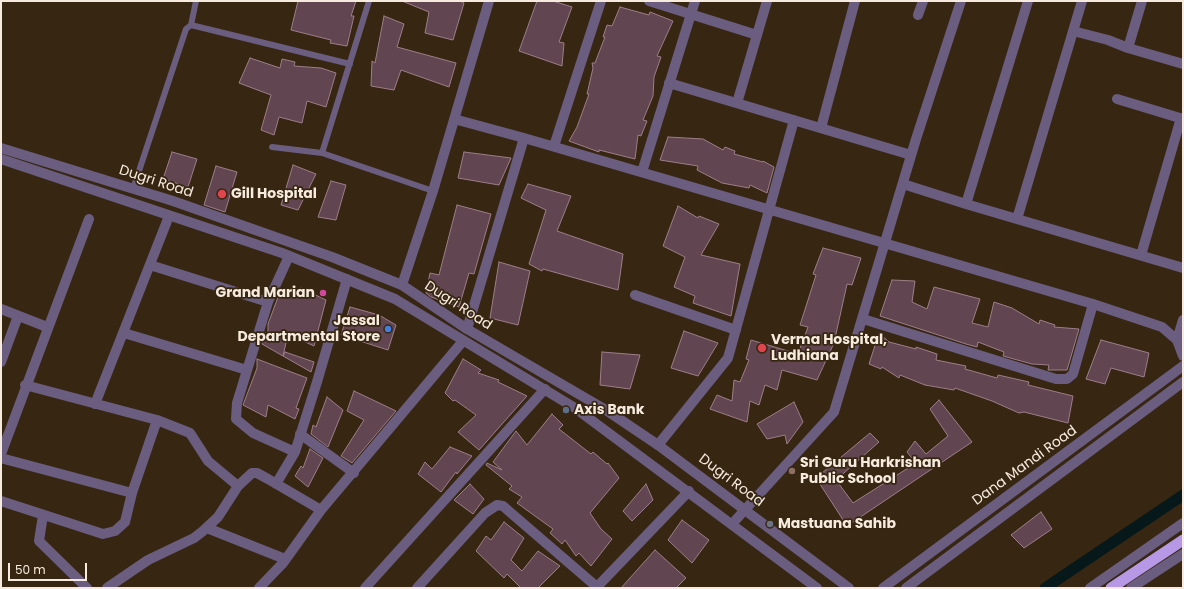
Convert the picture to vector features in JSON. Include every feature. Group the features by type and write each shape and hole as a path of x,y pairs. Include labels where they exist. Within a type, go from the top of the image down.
{"highway":[{"path":"1111,588 1183,540"}],"street":[{"path":"402,285 433,191 490,1"},
{"path":"554,146 601,1"},
{"path":"650,1 758,34"},
{"path":"642,172 695,1"},
{"path":"737,103 768,1"},
{"path":"821,128 855,1"},
{"path":"918,15 923,1"},
{"path":"732,524 834,412 886,243 911,155 961,1"},
{"path":"966,204 1028,1"},
{"path":"1017,219 1082,1"},
{"path":"1128,48 1142,1"},
{"path":"1073,31 1108,40 1128,48 1183,64"},
{"path":"669,83 911,155"},
{"path":"1117,99 1182,118 1141,255"},
{"path":"454,119 554,146 1093,304 1162,327 1177,340 1183,356"},
{"path":"658,445 728,358 794,120"},
{"path":"467,329 524,138"},
{"name":"Dugri Road","path":"1,148 133,189 332,257 402,285 467,329 606,410 658,445 849,588"},
{"name":"Dugri Road","path":"1,159 289,256 396,299 575,408 817,588"},
{"path":"903,184 1183,268"},
{"path":"95,404 169,216"},
{"path":"1,454 25,385 89,219"},
{"path":"289,256 268,302 237,403 236,419 253,433 294,452"},
{"path":"150,265 268,302"},
{"path":"276,484 294,452 346,279"},
{"path":"635,295 736,330"},
{"path":"862,319 1056,379 1067,379 1073,374 1093,304"},
{"path":"1,309 47,327"},
{"path":"1,362 18,316"},
{"path":"1177,340 1183,320"},
{"path":"124,333 247,370"},
{"path":"259,588 285,559 321,510 354,473 463,341"},
{"name":"Dana Mandi Road","path":"883,588 1183,366"},
{"path":"906,588 1183,382"},
{"path":"25,385 157,420 190,433 208,461 238,486"},
{"path":"365,588 544,390"},
{"path":"1,501 103,534 115,532 125,522 132,494 157,420"},
{"path":"300,434 354,473"},
{"path":"1,458 132,494"},
{"path":"108,588 148,560 194,538 207,528 218,517 238,486 252,473 260,475 321,510"},
{"path":"416,588 484,513 496,505 503,506 596,587 688,491"},
{"path":"43,515 39,541 87,588"},
{"path":"1090,588 1183,523"},
{"path":"207,528 285,559"},
{"path":"1131,588 1183,554"}],"lane":[{"path":"133,189 186,29 191,25 196,1"},
{"path":"322,153 369,1"},
{"path":"191,25 350,64"},
{"path":"272,147 322,153 433,191"}],"building":[{"path":"298,1 356,1 351,16 354,16 347,46 330,43 331,40 291,30"},
{"path":"402,1 460,1 464,3 453,40 425,33 429,12"},
{"path":"537,1 553,1 572,7 559,42 564,43 562,66 519,51"},
{"path":"620,7 649,15 650,12 673,21 657,56 661,57 654,77 653,96 643,120 647,121 641,136 638,135 635,159 599,150 599,152 569,141 577,127 589,94 587,94 593,68 592,63 595,63 605,37 603,37 607,25 612,26"},
{"path":"384,16 404,24 397,47 456,63 449,87 401,70 394,90 371,86 372,61 375,63"},
{"path":"250,58 280,68 282,59 295,62 294,66 321,68 336,73 326,107 307,101 302,123 279,117 274,135 261,130 271,95 239,83"},
{"path":"668,137 703,139 723,150 725,147 735,151 734,154 763,161 774,167 767,193 750,185 749,188 722,183 697,170 698,166 660,160"},
{"path":"172,152 197,159 188,187 163,179"},
{"path":"464,152 511,158 499,185 458,178"},
{"path":"293,165 316,174 298,210 281,205"},
{"path":"216,166 237,172 225,212 204,205"},
{"path":"331,181 346,185 336,220 318,217"},
{"path":"528,184 571,196 557,231 623,254 618,290 543,269 542,271 529,264 546,210 521,198"},
{"path":"457,205 491,214 474,274 469,273 459,307 431,297 426,293 430,273 439,275"},
{"path":"678,206 698,218 699,216 719,224 701,255 740,264 731,316 693,303 695,296 674,287 685,257 663,246"},
{"path":"823,248 861,258 852,285 847,284 834,343 817,380 782,370 777,390 765,385 759,405 750,401 747,422 710,409 717,395 732,401 734,380 740,382 749,360 746,359 751,340 798,354 808,327 800,325 816,275 813,274"},
{"path":"499,262 530,271 518,325 490,318"},
{"path":"892,280 915,281 912,302 927,309 934,287 980,299 972,323 988,327 994,302 1012,308 1039,324 1040,320 1055,325 1054,327 1079,329 1067,370 1048,370 1049,365 1032,364 1003,356 1004,352 978,342 977,347 880,316"},
{"path":"301,288 326,300 314,346 288,334 283,356 262,344 265,333 268,334 268,324 281,289 298,296"},
{"path":"350,307 379,315 396,325 388,350 360,341 360,338 341,335"},
{"path":"684,331 718,343 698,376 671,368"},
{"path":"879,333 889,342 916,349 916,347 937,354 936,360 966,366 965,369 997,378 998,375 1029,382 1028,385 1073,396 1068,423 1024,412 1019,413 992,401 955,388 954,390 925,385 900,375 899,378 882,367 881,369 869,364"},
{"path":"1101,340 1149,353 1144,377 1111,368 1105,384 1086,379"},
{"path":"285,352 314,362 311,372 283,356"},
{"path":"602,352 640,355 630,389 600,385"},
{"path":"257,359 307,378 296,408 299,409 295,419 268,405 266,417 243,405 257,368"},
{"path":"463,359 481,370 478,373 499,380 498,382 527,396 479,450 458,432 476,415 455,400 453,401 445,393"},
{"path":"354,391 396,411 352,463 341,456 364,420 347,411"},
{"path":"327,397 343,410 328,447 311,434 313,425 316,427"},
{"path":"939,400 972,442 847,526 816,478 870,433 879,442 836,480 853,503 916,463 907,452 915,441 926,454 948,436 930,409"},
{"path":"794,402 803,422 787,444 785,435 767,439 757,424"},
{"path":"552,414 563,425 559,429 591,454 593,452 607,464 608,463 619,478 590,513 601,529 612,539 591,566 579,553 576,556 565,540 562,544 550,533 553,529 517,503 522,497 509,489 512,486 486,465 487,463 502,470 493,462 516,431 527,445"},
{"path":"450,447 472,456 457,474 456,472 441,492 418,474 425,462 432,469"},
{"path":"310,449 323,458 308,487 295,476 301,466 303,468"},
{"path":"470,484 484,499 473,514 454,500"},
{"path":"646,484 653,500 632,521 623,511"},
{"path":"1041,512 1052,529 1024,548 1011,535"},
{"path":"682,520 709,540 692,563 668,540"},
{"path":"504,522 524,538 511,560 522,571 538,551 560,566 538,588 521,588 507,574 504,578 476,551 486,536 491,540"},
{"path":"655,550 686,578 676,588 621,588"}],"waterway":[{"path":"1045,588 1183,495"}],"place":[{"name":"Gill Hospital","path":"222,194"},
{"name":"Grand Marian","path":"323,293"},
{"name":"Jassal Departmental Store","path":"388,329"},
{"name":"Verma Hospital, Ludhiana","path":"762,348"},
{"name":"Axis Bank","path":"566,410"},
{"name":"Sri Guru Harkrishan Public School","path":"792,471"},
{"name":"Mastuana Sahib","path":"770,524"}]}
